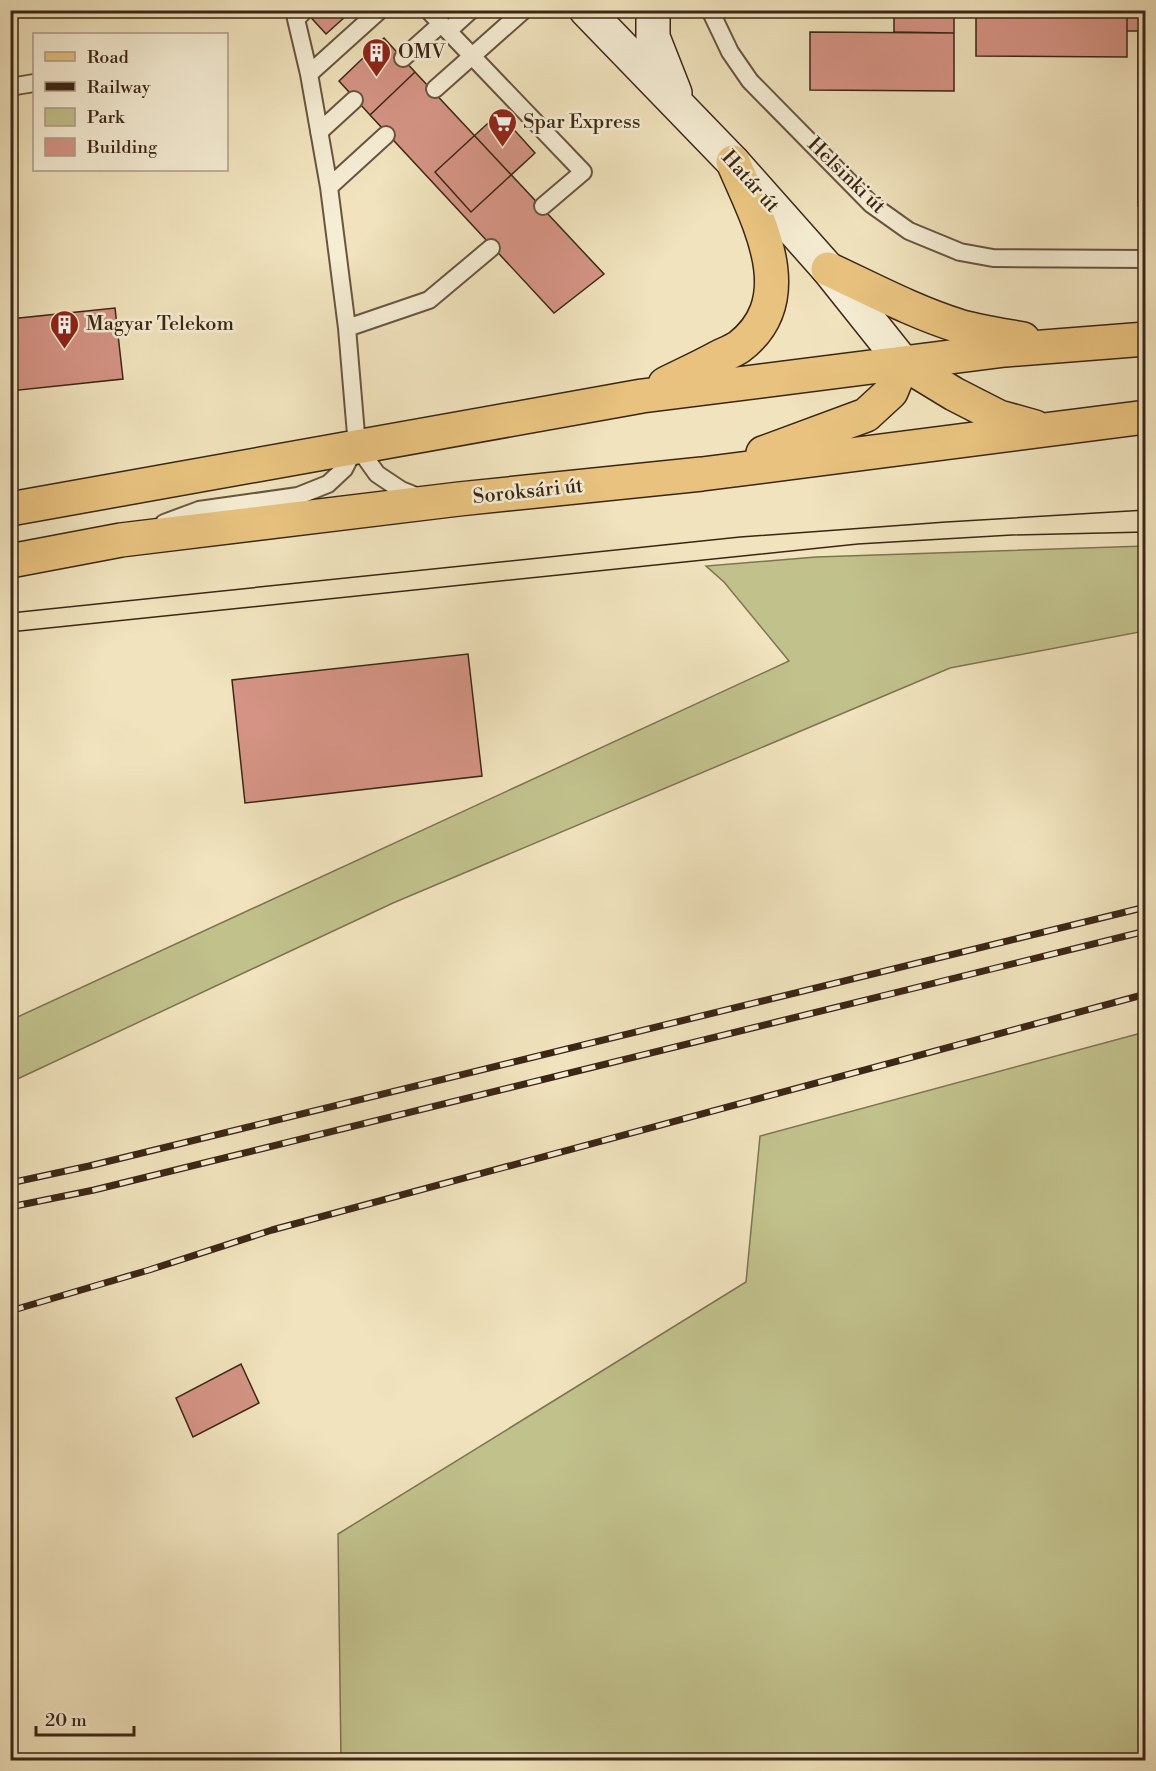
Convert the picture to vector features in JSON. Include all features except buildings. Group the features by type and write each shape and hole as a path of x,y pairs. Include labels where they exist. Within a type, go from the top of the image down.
{"main road":[{"name":"Határ út","path":"586,10 733,162 828,269 903,363"},
{"path":"653,10 653,37 681,109"},
{"path":"642,396 739,347 760,326 769,306 772,282 768,244 733,162"},
{"path":"828,269 910,307 957,325 987,333 1072,346"},
{"path":"10,508 642,396 1005,350 1146,339"},
{"path":"903,363 954,394 999,417 1046,429 1146,417"},
{"path":"702,474 866,415 891,392 903,363"},
{"name":"Soroksári út","path":"10,561 121,540 433,502 702,474 1046,429"}],"lane":[{"path":"309,74 380,10"},
{"path":"428,10 583,172 543,207"},
{"path":"403,58 471,10"},
{"path":"435,89 524,10"},
{"name":"Helsinki út","path":"710,10 730,52 750,81 871,204 909,231 960,252 993,258 1146,259"},
{"path":"303,12 296,19 309,74 329,187 357,446 377,474 400,490 433,502"},
{"path":"10,87 33,83"},
{"path":"319,132 354,100"},
{"path":"329,187 386,135"},
{"path":"346,328 429,300 491,248"},
{"path":"121,540 199,510 298,496 328,484 344,469 357,446"}],"green space":[{"path":"779,10 885,10 885,16 779,11"},
{"path":"1145,546 1145,631 950,668 393,903 11,1082 11,1020 789,661 724,582 706,566 816,557"},
{"path":"1145,1032 1145,1760 341,1760 338,1534 746,1282 760,1136"}],"tram line":[{"path":"10,613 740,537 1146,510"},
{"path":"10,632 858,544 1012,535 1146,532"}],"railway":[{"path":"10,1183 89,1166 1146,907"},
{"path":"10,1207 94,1190 1146,931"},
{"path":"10,1311 149,1270 272,1230 1146,994"}],"place":[{"name":"OMV","path":"377,78"},
{"name":"Spar Express","path":"502,148"},
{"name":"Magyar Telekom","path":"65,350"}]}
